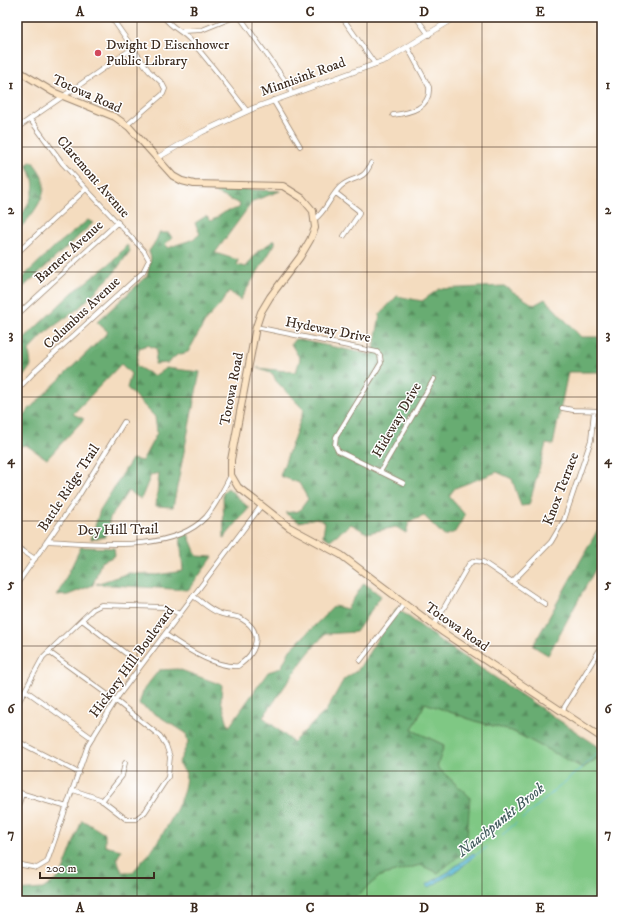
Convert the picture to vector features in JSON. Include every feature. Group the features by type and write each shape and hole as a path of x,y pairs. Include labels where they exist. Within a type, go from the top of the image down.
{"main road":[{"name":"Totowa Road","path":"18,73 63,96 115,117 127,125 173,176 186,183 286,187 307,202 313,211 313,233 307,247 261,312 256,327 231,460 231,475 238,488 298,533 354,564 434,626 602,738"}],"street":[{"path":"111,17 149,71 162,83 164,89 163,94 127,125"},
{"path":"164,17 172,27 182,32 193,42 247,111"},
{"path":"182,32 202,30 234,17"},
{"path":"240,17 289,86 291,93"},
{"path":"342,17 375,64"},
{"path":"416,17 429,35"},
{"name":"Minnisink Road","path":"157,158 194,136 247,111 291,93 375,64 408,48 456,17"},
{"path":"17,128 133,48"},
{"path":"393,115 406,114 419,108 427,101 429,94 429,87 408,48"},
{"path":"273,100 300,146"},
{"name":"Claremont Avenue","path":"30,119 63,164 141,248"},
{"path":"314,220 320,216 341,187 365,174 371,163"},
{"path":"17,252 86,189"},
{"path":"336,193 359,211 359,214 344,236"},
{"name":"Barnert Avenue","path":"17,315 118,222"},
{"name":"Columbus Avenue","path":"17,390 146,269 149,260 141,248"},
{"name":"Hydeway Drive","path":"256,327 374,351 380,356 381,363 336,437 335,446 338,452 403,483"},
{"name":"Hideway Drive","path":"380,472 434,379"},
{"path":"562,408 602,411"},
{"name":"Knox Terrace","path":"512,582 547,546 564,520 591,440 594,411"},
{"name":"Battle Ridge Trail","path":"17,584 78,497 124,422"},
{"name":"Dey Hill Trail","path":"47,541 153,542 173,538 194,527 206,517 218,501 231,475"},
{"name":"Hickory Hill Boulevard","path":"17,864 37,868 47,862 92,738 115,700 261,506"},
{"path":"17,547 35,559"},
{"path":"434,626 471,562 482,562 545,604"},
{"path":"165,634 181,646 225,666 238,666 254,650 256,639 250,626 239,618 217,613 193,596"},
{"path":"17,705 40,662 93,609 106,604 163,607 180,614"},
{"path":"360,661 404,604"},
{"path":"82,620 141,665"},
{"path":"562,711 602,646"},
{"path":"49,652 115,700 163,740 169,754 170,766 168,777 141,817 136,819 126,819 102,801 73,790"},
{"path":"25,690 92,738"},
{"path":"17,741 79,774"},
{"path":"102,801 122,776 125,763"},
{"path":"17,792 67,807"},
{"path":"17,810 22,794"}],"green space":[{"path":"32,161 42,176 44,182 44,192 35,210 17,231 17,222 28,205 33,192 33,179 26,165"},
{"path":"210,188 280,191 253,201 215,253 238,260 237,265 246,267 258,251 275,240 275,244 240,300 229,291 220,305 206,320 188,352 177,355 168,363 155,364 157,349 147,345 139,348 136,366 154,376 166,368 200,372 173,507 156,506 159,473 151,475 141,499 128,491 110,518 105,537 91,539 100,510 132,459 142,461 157,433 155,417 127,388 131,374 121,364 73,414 84,419 47,459 26,445 17,447 17,421 108,332 97,322 147,276 151,258 149,251 156,241 159,233 169,233 172,238 165,244 169,248 192,239 200,234 195,223 206,216 211,221 225,212 239,208 240,204 209,190"},
{"path":"88,220 93,223 17,293 17,283 53,248"},
{"path":"127,245 130,251 113,274 79,308 46,332 29,350 31,366 23,377 17,376 17,345 72,293 113,261"},
{"path":"504,286 534,305 545,299 581,337 602,337 602,372 568,372 553,445 546,444 529,505 521,506 512,479 497,472 455,488 449,496 465,515 455,532 444,536 424,516 409,522 406,533 396,527 367,533 351,524 330,540 323,536 325,522 316,518 299,522 285,513 299,511 308,499 299,483 280,476 304,410 276,381 273,374 257,368 296,372 300,359 291,344 295,339 373,355 380,314 397,296 422,301 439,289"},
{"path":"228,488 249,508 224,538 223,492"},
{"path":"602,522 602,557 548,655 533,646"},
{"path":"187,532 197,556 213,557 188,590 96,584 129,573 157,575 183,571 180,535"},
{"path":"81,547 114,548 115,556 101,562 93,585 68,595 57,596"},
{"path":"364,583 381,596 356,632 325,634 300,664 263,717 293,742 326,711 344,679 358,670 397,608 439,640 602,749 602,755 583,768 512,731 475,721 425,703 412,730 444,745 437,767 470,797 466,850 438,873 420,865 380,876 351,901 17,901 17,891 43,889 61,876 82,820 105,834 105,846 121,850 117,859 122,872 133,872 149,854 163,833 179,804 183,793 186,773 178,764 188,743 186,733 139,704 144,689 159,670 178,669 222,685 221,700 229,727 268,672 281,668 290,650 334,606 347,609"},
{"path":"425,703 475,721 512,731 583,768 602,755 602,901 351,901 380,876 420,865 470,797 437,767 444,745 412,730"}],"water":[{"path":"473,853 475,855 461,868 428,888 426,885 448,872"}],"waterway":[{"name":"Naachpunkt Brook","path":"522,819 602,750"},
{"name":"Naachpunkt Brook","path":"502,835 516,823"},
{"name":"Naachpunkt Brook","path":"470,859 487,847"}],"place":[{"name":"Dwight D Eisenhower Public Library","path":"98,53"}]}
